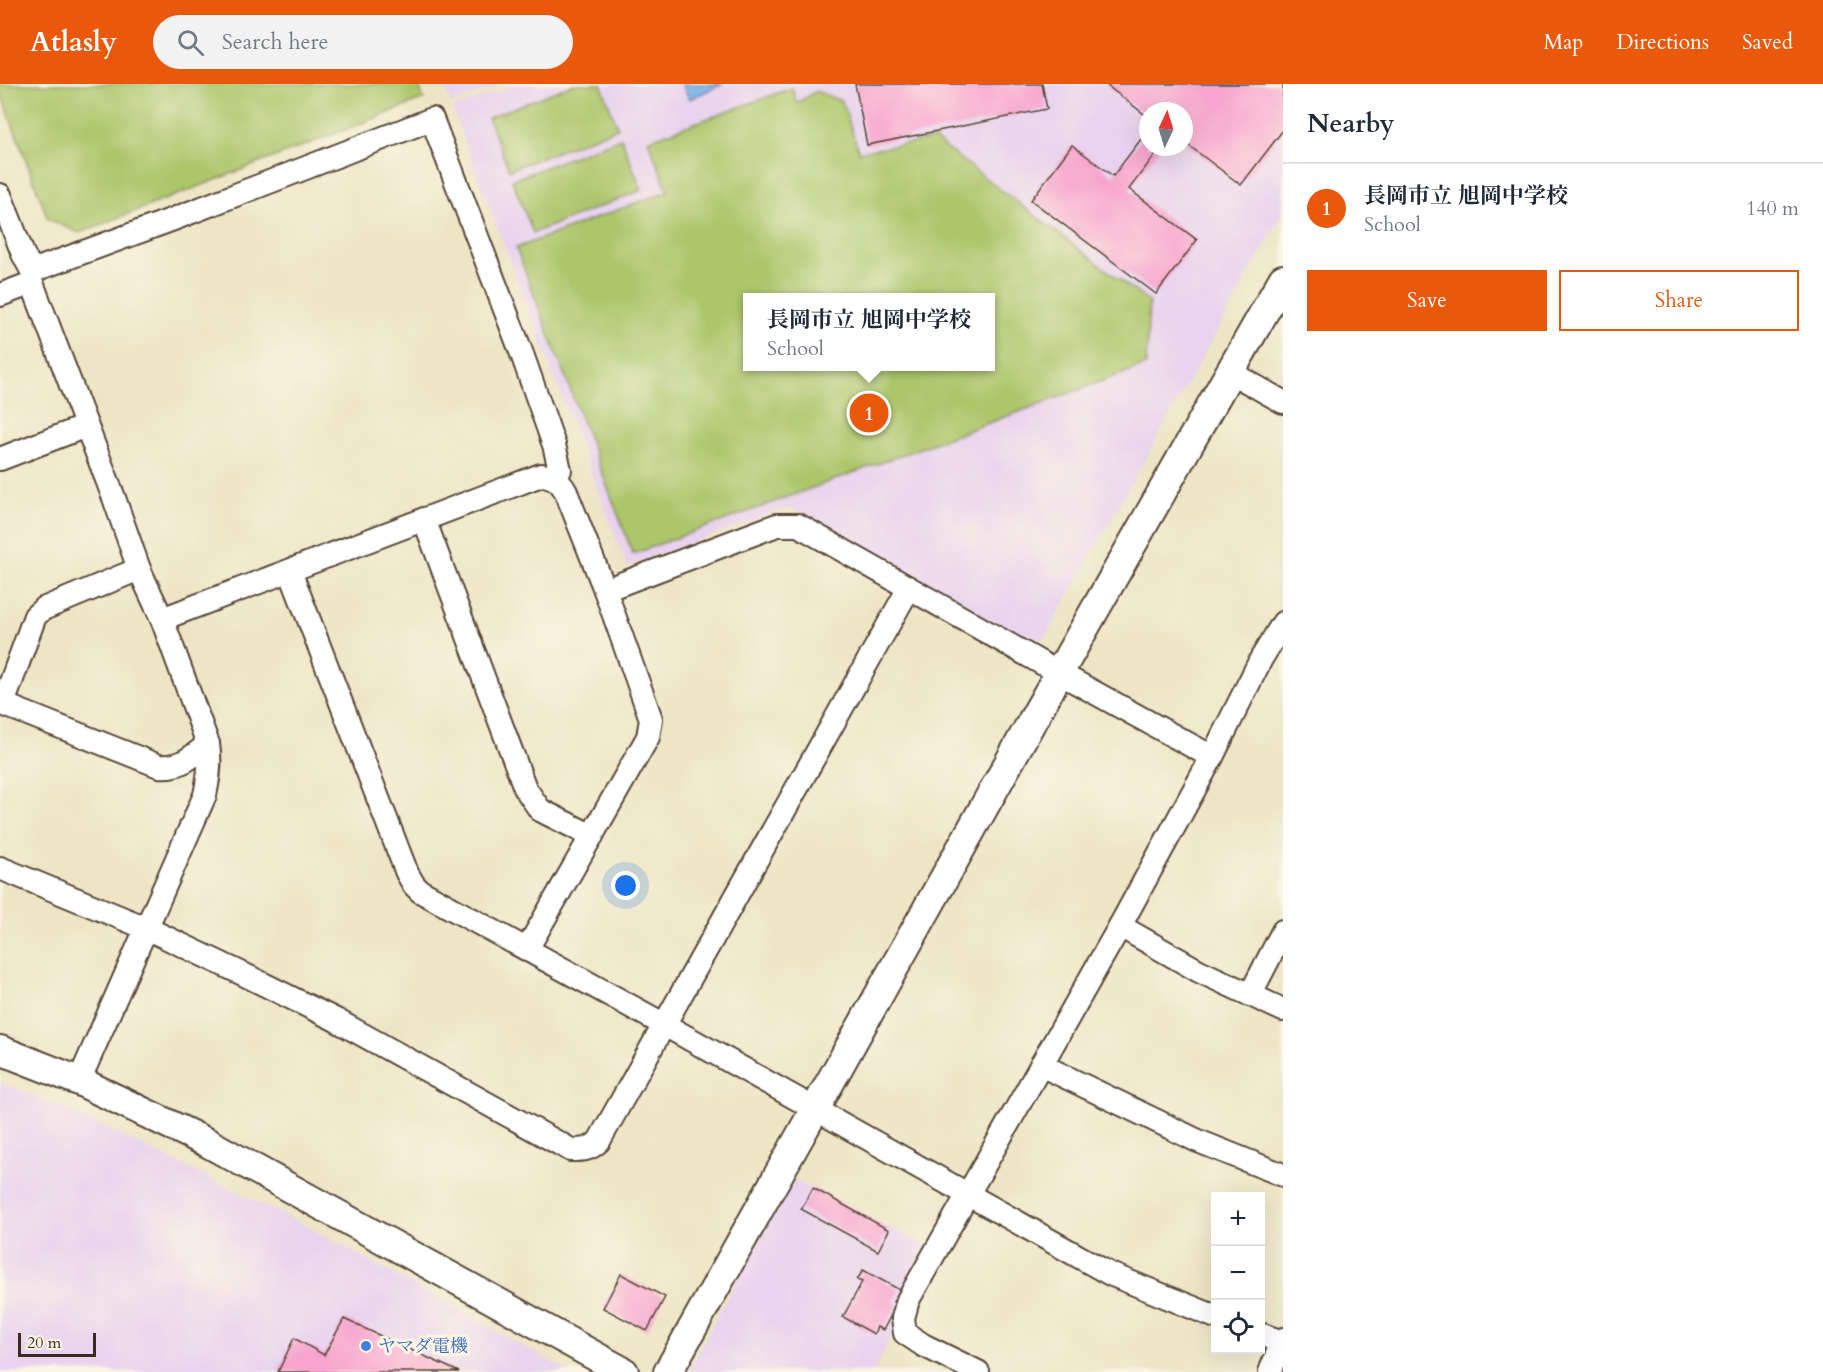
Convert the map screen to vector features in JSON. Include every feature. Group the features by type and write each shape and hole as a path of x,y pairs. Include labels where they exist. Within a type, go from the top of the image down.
{"street":[{"path":"0,295 32,277 171,220 432,119 522,354 554,445 560,470 555,479"},
{"path":"0,195 139,569 162,619 208,744 211,760 205,795 79,1081"},
{"path":"668,1372 1059,673 1283,279"},
{"path":"1230,372 1283,402"},
{"path":"0,459 86,426"},
{"path":"162,619 541,475 560,481 605,590 651,719 651,729 527,949"},
{"path":"424,519 525,788 540,810 592,836"},
{"path":"605,590 777,525 798,525 1212,757"},
{"path":"139,569 44,609 35,616 2,704 159,766 171,767 183,763 208,744"},
{"path":"290,571 407,873 420,891 1110,1274 1211,1315"},
{"path":"0,868 146,928 336,1020 572,1150 584,1150 594,1146 598,1141 909,588"},
{"path":"978,1372 922,1345 905,1333 903,1318 909,1300 1119,926 1212,757 1261,659 1283,623"},
{"path":"1119,926 1199,971 1283,1010"},
{"path":"1250,995 1283,931"},
{"path":"0,1050 79,1081 208,1143 624,1372"},
{"path":"1041,1065 1198,1141 1283,1175"},
{"path":"1265,1336 1282,1341 1270,1372"}],"shaded area":[{"path":"444,84 503,84 451,104"},
{"path":"516,84 1283,84 1283,214 1044,639 1028,641 789,507 627,567 452,109"},
{"path":"0,1082 66,1109 305,1225 570,1372 0,1372"},
{"path":"790,1178 933,1249 874,1372 688,1372"}],"green space":[{"path":"0,84 418,84 424,99 79,233 48,219 0,91"},
{"path":"574,84 601,84 618,128 509,170 488,118"},
{"path":"792,88 797,103 816,91 842,101 859,152 934,139 1149,302 1146,365 633,554 516,248 668,191 648,140"},
{"path":"621,138 642,190 533,233 512,180"}],"water":[{"path":"682,84 723,84 689,99"}],"building":[{"path":"855,84 1042,84 1047,109 867,145"},
{"path":"1105,84 1283,84 1283,130 1241,185 1193,149 1193,102 1139,102 1139,110"},
{"path":"1139,142 1139,156 1154,156 1129,189 1197,240 1156,294 1031,200 1072,145 1113,176"},
{"path":"813,1188 889,1230 878,1251 801,1209"},
{"path":"863,1270 900,1290 893,1302 897,1304 883,1330 877,1327 874,1334 843,1317 862,1282 857,1280"},
{"path":"621,1274 665,1297 647,1331 603,1308"},
{"name":"ヤマダ電機","path":"344,1319 459,1372 278,1372 294,1338 324,1355"}],"place":[{"name":"長岡市立 旭岡中学校","path":"869,413"},
{"name":"ヤマダ電機","path":"366,1346"}]}
